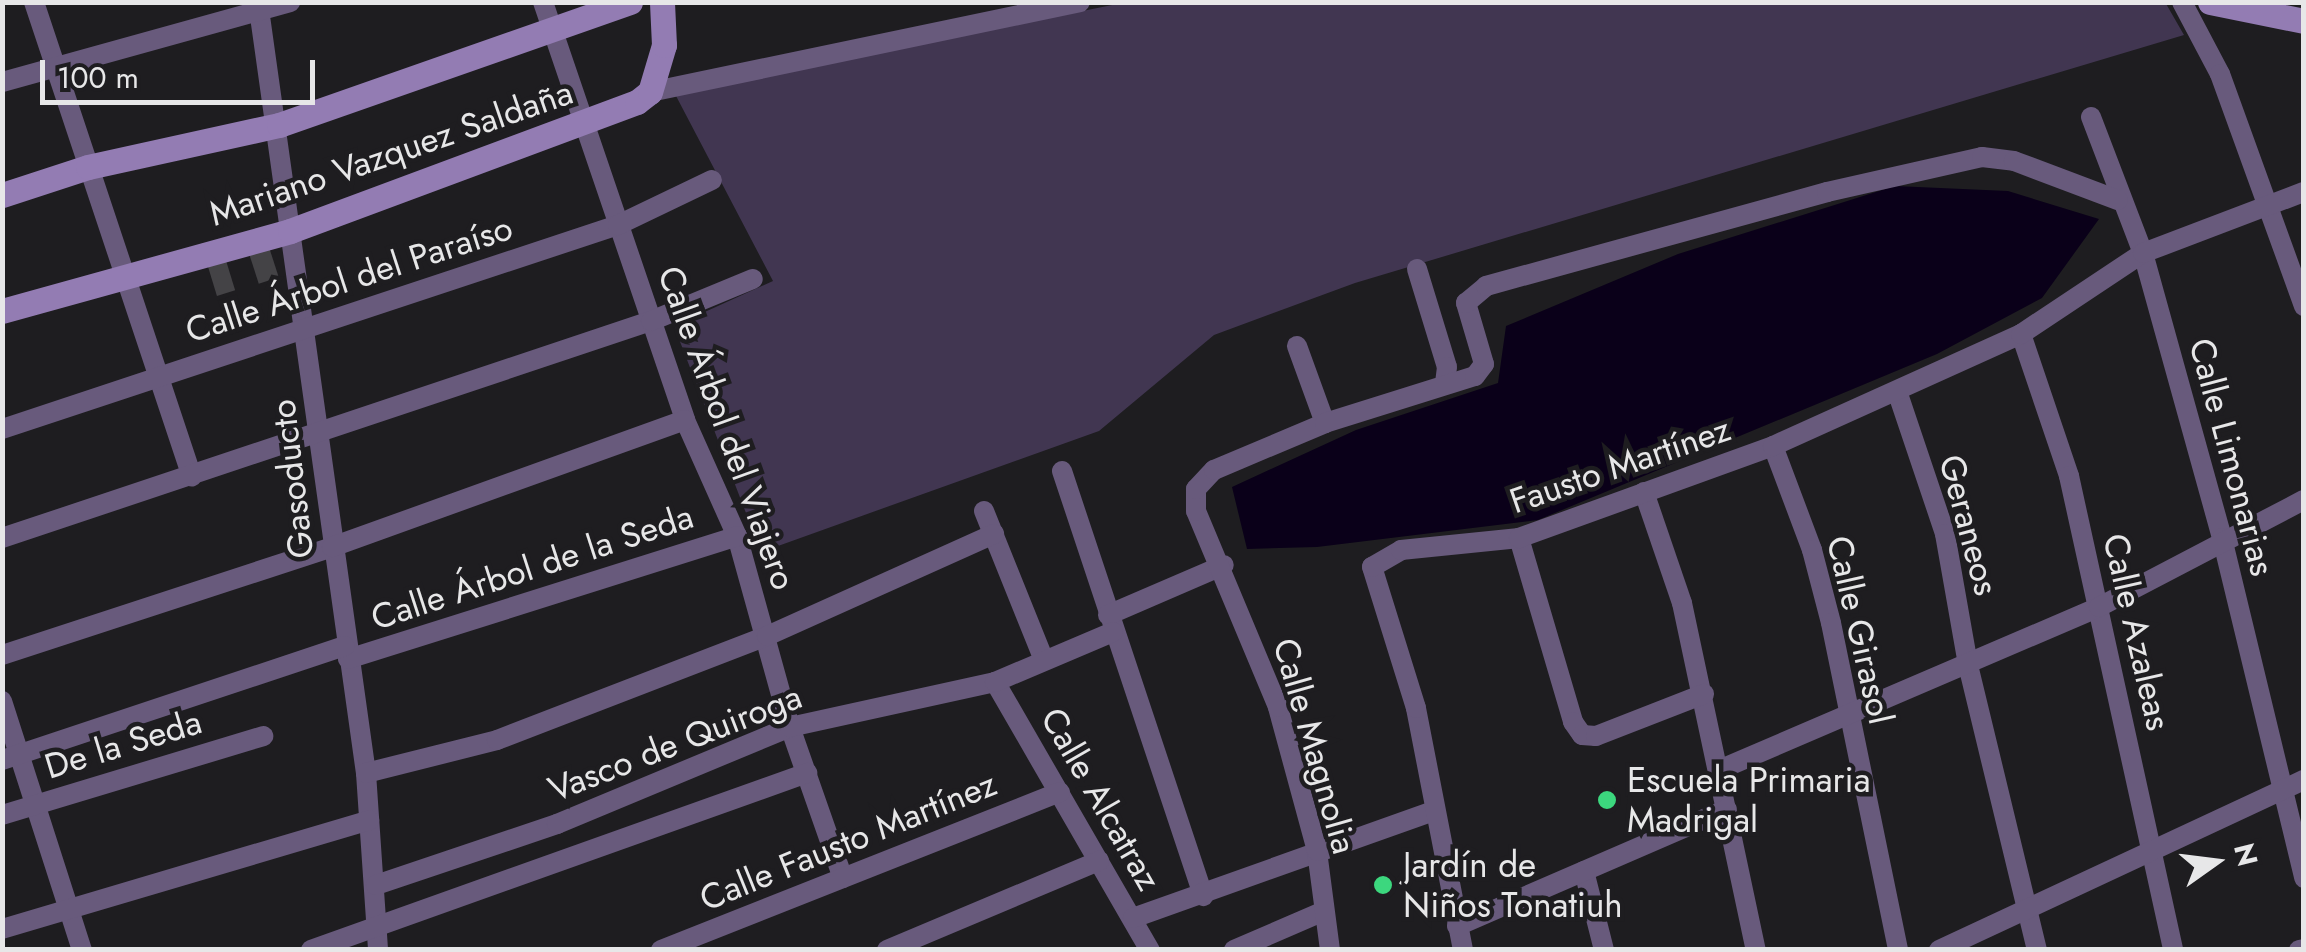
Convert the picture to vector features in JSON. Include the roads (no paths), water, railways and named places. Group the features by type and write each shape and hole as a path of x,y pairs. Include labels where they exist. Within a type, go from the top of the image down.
{"street":[{"path":"34,2 52,66 126,273 192,476"},
{"path":"2,82 290,2"},
{"name":"Calle Árbol del Viajero","path":"543,2 685,420 737,536 790,727 843,878"},
{"path":"2,195 88,167 279,125 630,2"},
{"path":"662,2 664,45 650,92 1001,12 1080,2"},
{"path":"2182,2 2220,74 2304,306"},
{"path":"2210,2 2304,21"},
{"name":"Gasoducto","path":"259,8 279,125 346,652 366,774 378,950"},
{"name":"Mariano Vazquez Saldaña","path":"2,311 126,273 290,231 585,126 650,92"},
{"name":"Calle Limonarias","path":"2090,117 2118,200 2143,253 2222,538 2304,878"},
{"name":"Calle Magnolia","path":"1330,950 1317,852 1278,707 1224,565 1196,511 1196,489 1214,470 1325,423 1438,392 1445,384 1482,371 1466,303 1472,292 1827,192 1982,157 2014,160 2118,200"},
{"name":"Calle Árbol del Paraíso","path":"2,429 618,225 712,180"},
{"path":"1898,394 2021,334 2143,253 2304,192"},
{"path":"1417,269 1446,367 1445,384"},
{"path":"2,538 652,321 753,279"},
{"name":"Calle Azaleas","path":"2021,334 2069,476 2174,950"},
{"path":"1297,346 1325,423"},
{"name":"Fausto Martínez","path":"1433,811 1402,648 1373,586 1372,567 1401,550 1519,538 1773,446 1898,394"},
{"name":"Geraneos","path":"1898,394 1945,534 1968,665 2036,950"},
{"path":"2,654 332,546 685,420"},
{"name":"Calle Girasol","path":"1773,446 1812,550 1898,950"},
{"path":"1062,471 1203,896"},
{"path":"1644,492 1704,694 1756,950"},
{"path":"1718,770 1848,719 2099,606 2222,538 2304,500"},
{"path":"984,511 1043,658"},
{"path":"366,774 497,740 767,636 994,534"},
{"name":"Calle Árbol de la Seda","path":"11,757 737,536"},
{"path":"1519,538 1573,722 1582,735 1596,736 1704,694"},
{"name":"Vasco de Quiroga","path":"376,885 557,824 790,727 995,682 1224,565"},
{"name":"Calle Alcatraz","path":"995,682 1150,950"},
{"path":"2,701 11,757 34,805 82,950"},
{"name":"De la Seda","path":"2,815 262,736"},
{"path":"311,950 807,773"},
{"path":"1939,950 2304,780"},
{"name":"Calle Fausto Martínez","path":"661,950 1060,792"},
{"path":"1457,926 1727,809"},
{"path":"1133,918 1433,811 1463,950"},
{"path":"2,928 369,820"},
{"path":"887,950 1100,861"},
{"path":"1584,871 1604,950"},
{"path":"1234,950 1322,912"}],"place":[{"name":"Escuela Primaria Madrigal","path":"1607,800"},
{"name":"Jardín de Niños Tonatiuh","path":"1383,885"}]}
